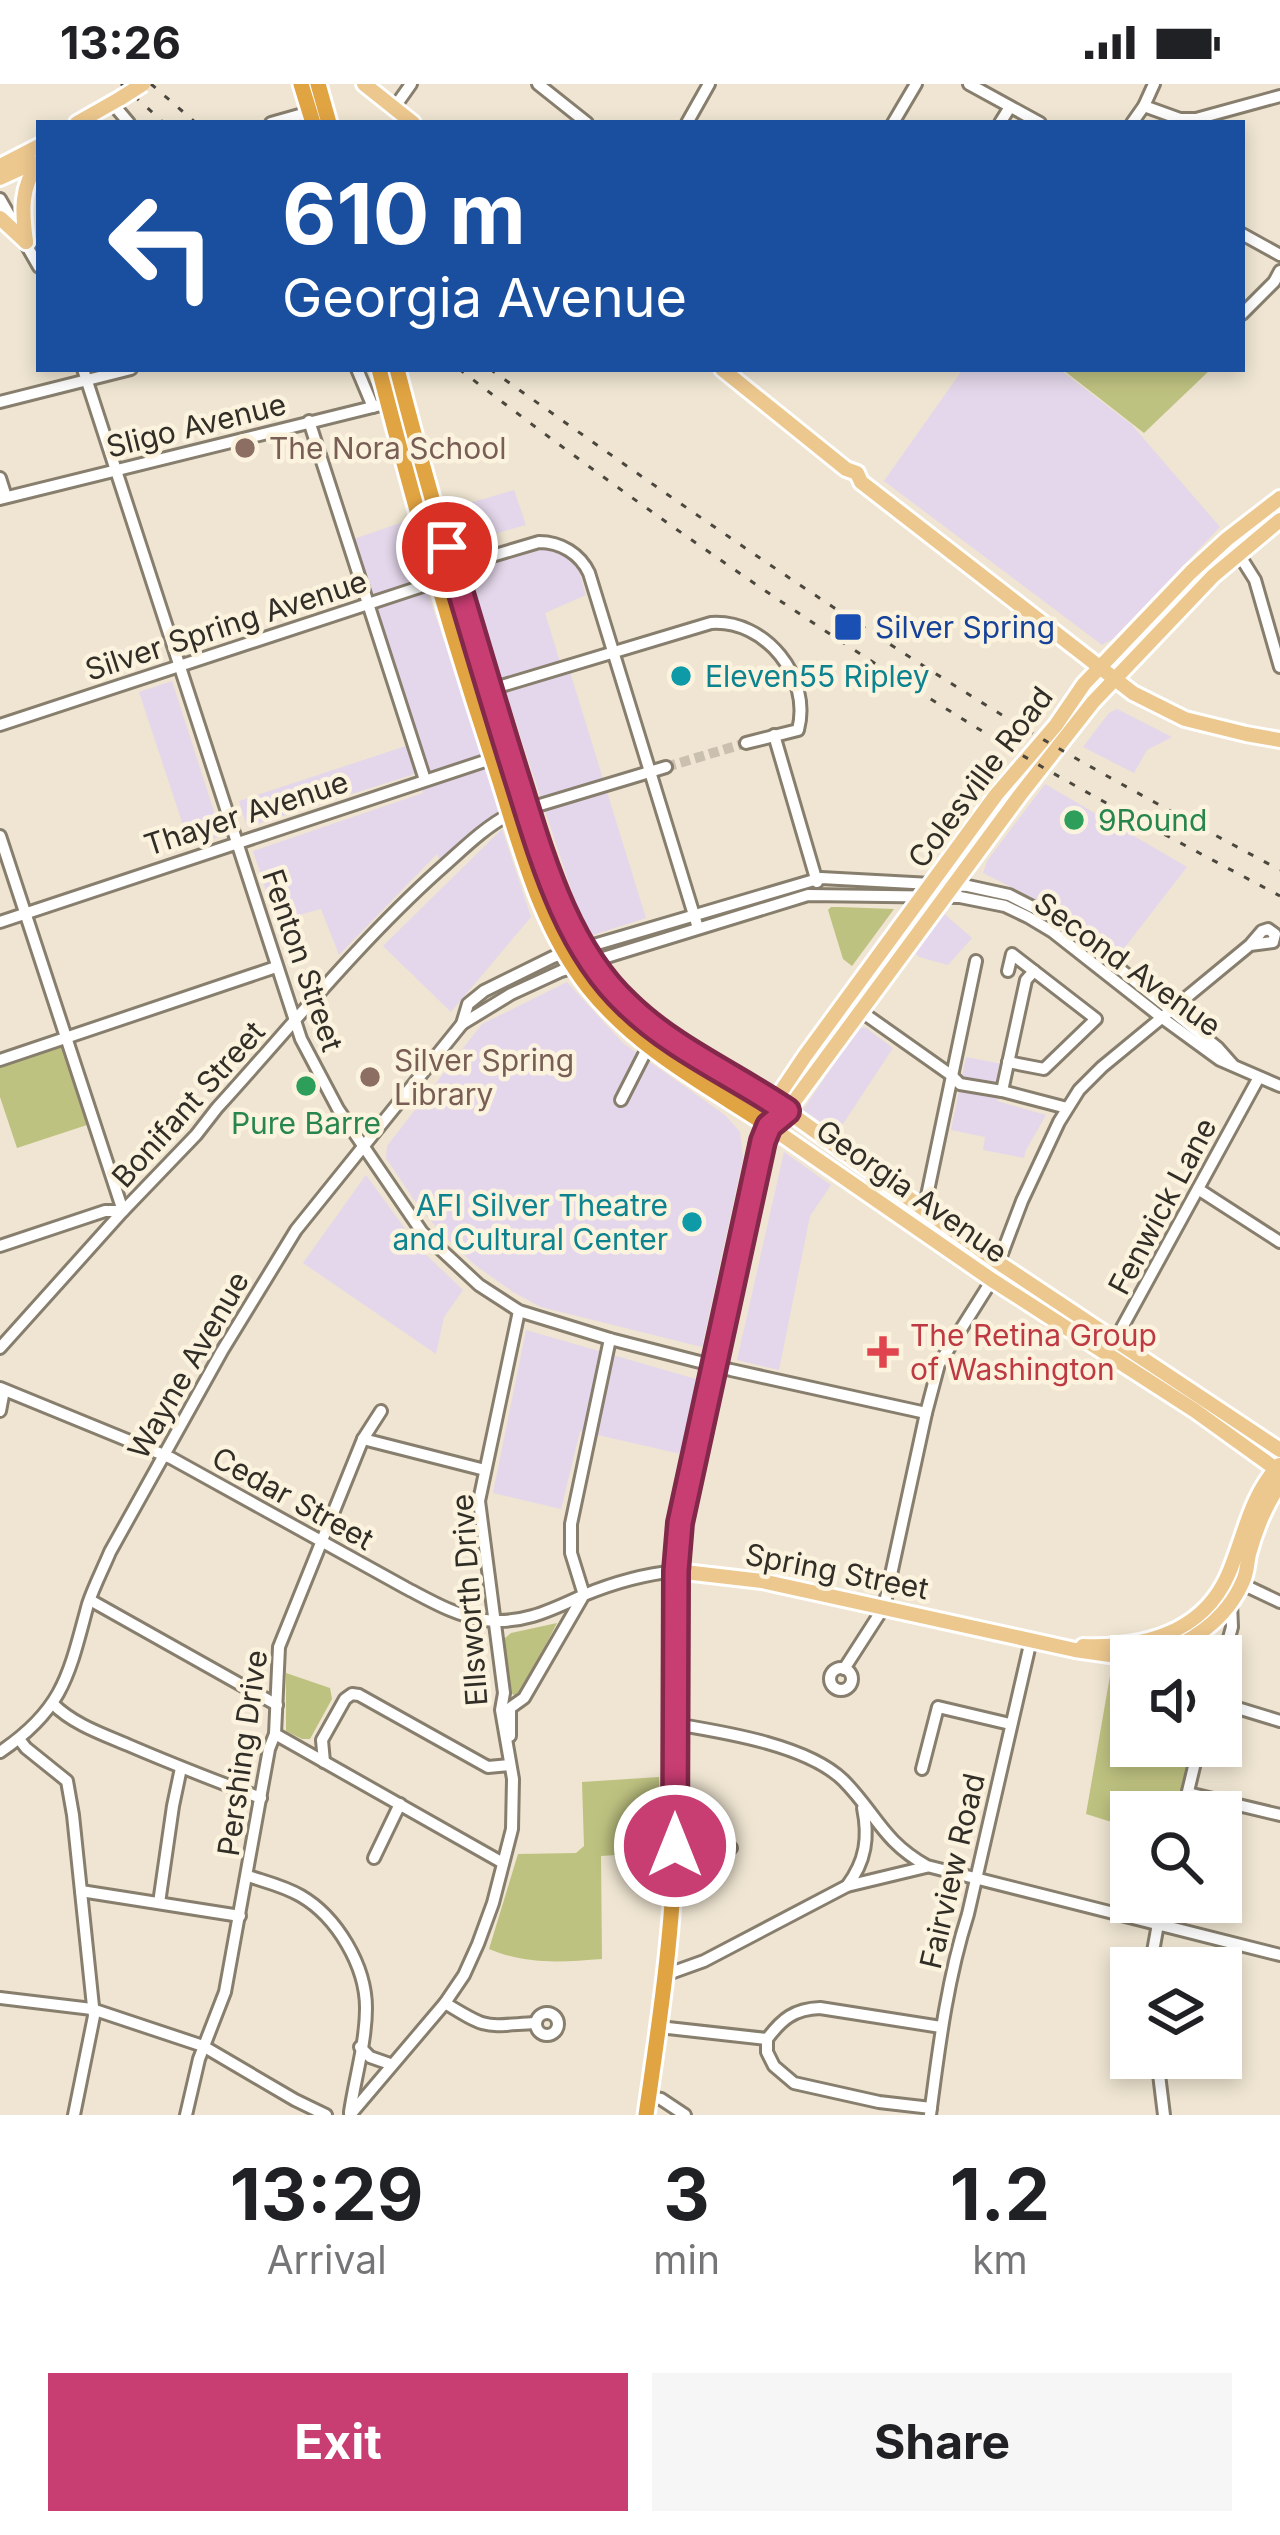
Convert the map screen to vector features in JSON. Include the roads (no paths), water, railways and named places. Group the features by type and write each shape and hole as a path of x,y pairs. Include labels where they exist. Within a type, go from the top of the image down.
{"highway":[{"path":"302,84 311,118"},
{"path":"318,84 328,120"},
{"name":"Georgia Avenue","path":"380,372 453,569 480,692"},
{"name":"Georgia Avenue","path":"388,403 396,372"},
{"name":"Georgia Avenue","path":"417,475 438,581 501,756 550,924 570,960 617,1021 648,1047 769,1126"},
{"name":"Georgia Avenue","path":"519,812 588,955 608,985 655,1028 780,1107"},
{"name":"Colesville Road","path":"769,1126 780,1107"},
{"path":"646,2115 665,1975 675,1846 680,1523 769,1126"}],"main road":[{"path":"83,120 143,84"},
{"path":"364,84 409,120"},
{"path":"0,166 36,148"},
{"path":"0,178 36,162"},
{"path":"26,242 25,189 36,166"},
{"path":"0,218 26,242"},
{"path":"726,372 846,469 851,480 861,482 1113,680 1185,719 1280,740"},
{"name":"Colesville Road","path":"780,1107 805,1056 996,795 1098,668 1191,572 1280,498"},
{"name":"Colesville Road","path":"780,1107 1094,700 1238,553 1280,520"},
{"name":"Georgia Avenue","path":"780,1107 999,1263 1280,1450"},
{"name":"Georgia Avenue","path":"769,1126 992,1280 1187,1405 1279,1472"},
{"path":"889,1207 899,1202 938,1228 952,1230"},
{"path":"1197,1635 1231,1602 1242,1584 1256,1529 1279,1472"},
{"name":"Spring Street","path":"1030,1640 1121,1645 1183,1627 1220,1589 1251,1505 1264,1481 1279,1472"},
{"name":"Spring Street","path":"676,1571 762,1582 1110,1657"}],"street":[{"path":"396,105 410,84"},
{"path":"538,84 583,120"},
{"path":"689,120 709,84"},
{"path":"895,120 916,84"},
{"path":"969,84 1034,120"},
{"path":"1134,120 1154,84"},
{"path":"1144,106 1196,119 1280,96"},
{"path":"116,100 127,120"},
{"path":"1002,120 1010,107"},
{"path":"0,199 36,261"},
{"path":"1245,236 1280,255"},
{"path":"1245,311 1280,271"},
{"path":"0,402 85,374"},
{"name":"Fenton Street","path":"85,374 295,1023 314,1066 362,1146 422,1232 479,1285 519,1310 715,1366 926,1413"},
{"path":"358,374 367,388 388,403"},
{"path":"353,411 361,396 358,374"},
{"name":"Sligo Avenue","path":"3,498 388,403"},
{"path":"309,421 425,779"},
{"path":"0,478 3,498"},
{"name":"Silver Spring Avenue","path":"0,725 544,542 560,545 585,565 613,653"},
{"path":"1238,553 1255,580 1280,668"},
{"path":"480,692 711,623 737,624 767,642 790,671 801,705 798,730 746,743"},
{"path":"613,653 696,922"},
{"path":"774,736 819,893"},
{"name":"Thayer Avenue","path":"0,922 501,756"},
{"name":"Bonifant Street","path":"0,1348 411,896 492,824 666,767"},
{"path":"0,836 123,1211 105,1211 0,1246"},
{"name":"Wayne Avenue","path":"0,1752 52,1704 70,1671 89,1600 110,1552 276,1261 317,1202 462,1024 570,960 696,922 816,878 927,891"},
{"name":"Wayne Avenue","path":"696,922 819,893 927,891"},
{"name":"Second Avenue","path":"927,891 949,891 1028,916 1101,963 1220,1060 1280,1086"},
{"path":"844,1669 884,1607 926,1413 943,1357 992,1280 1045,1147 1067,1108 1102,1067 1250,945"},
{"path":"1008,970 1012,954 1096,1018 1044,1069 1008,1062"},
{"path":"924,1210 976,961"},
{"path":"0,1060 276,967"},
{"path":"1003,1091 1026,980 1034,971"},
{"path":"859,1010 960,1084 1067,1108"},
{"path":"621,1100 648,1047"},
{"name":"Fenwick Lane","path":"1107,1355 1258,1079"},
{"path":"1198,1189 1280,1241"},
{"name":"Ellsworth Drive","path":"508,1744 479,1501 519,1310"},
{"path":"584,1595 571,1553 571,1524 610,1339"},
{"path":"0,1412 2,1389"},
{"name":"Cedar Street","path":"2,1389 164,1455 442,1607 494,1621"},
{"name":"Pershing Drive","path":"187,2115 203,2045 225,1992 248,1876 275,1734 279,1647 363,1439 382,1411"},
{"path":"363,1439 485,1469"},
{"name":"Spring Street","path":"494,1621 547,1613 584,1595 676,1571"},
{"path":"1242,1584 1280,1602"},
{"name":"Ellsworth Drive","path":"352,2115 445,2002 478,1944 512,1828 510,1708 524,1698 584,1595"},
{"path":"89,1600 277,1705"},
{"path":"1230,1635 1231,1602"},
{"name":"Fairview Road","path":"931,2111 955,1958 1030,1640"},
{"path":"324,1762 322,1740 352,1694 488,1767 512,1772"},
{"path":"52,1704 92,1730 261,1798"},
{"path":"922,1769 938,1707 1010,1724"},
{"path":"1242,1708 1280,1720"},
{"path":"675,1724 708,1728 810,1756 835,1773 894,1844 928,1866 1280,1954"},
{"path":"275,1734 503,1863"},
{"path":"19,1739 67,1781 73,1815 94,2016 74,2115"},
{"path":"297,1748 322,1740"},
{"path":"159,1903 182,1768"},
{"path":"374,1858 400,1804"},
{"path":"847,1886 865,1849 862,1804"},
{"path":"1242,1806 1280,1815"},
{"path":"675,1846 730,1848"},
{"path":"665,1975 704,1960 847,1886 928,1866"},
{"path":"248,1876 280,1886 319,1909 339,1931 354,1959 366,2010 352,2115 368,2115"},
{"path":"81,1891 240,1916"},
{"path":"1154,1947 1158,1924"},
{"path":"0,1998 92,2009 203,2045 326,2115"},
{"path":"445,2002 490,2027 535,2023"},
{"path":"931,2111 794,2083 774,2066 767,2039 790,2014 804,2008 941,2027"},
{"path":"659,2027 767,2039"},
{"path":"360,2047 370,2057 390,2064"},
{"path":"1160,2079 1164,2115"},
{"path":"649,2097 662,2098 685,2115"}],"tunnel":[{"path":"666,767 746,743"}],"railway":[{"path":"121,84 161,120"},
{"path":"151,84 193,120"},
{"path":"463,372 657,515 930,699 1034,762 1280,896"},
{"path":"494,372 936,674 1280,870"}],"place":[{"name":"The Nora School","path":"245,448"},
{"name":"Silver Spring","path":"848,627"},
{"name":"Eleven55 Ripley","path":"681,676"},
{"name":"9Round","path":"1074,820"},
{"name":"Silver Spring Library","path":"370,1077"},
{"name":"Pure Barre","path":"306,1086"},
{"name":"AFI Silver Theatre and Cultural Center","path":"692,1222"},
{"name":"The Retina Group of Washington","path":"883,1352"}]}
